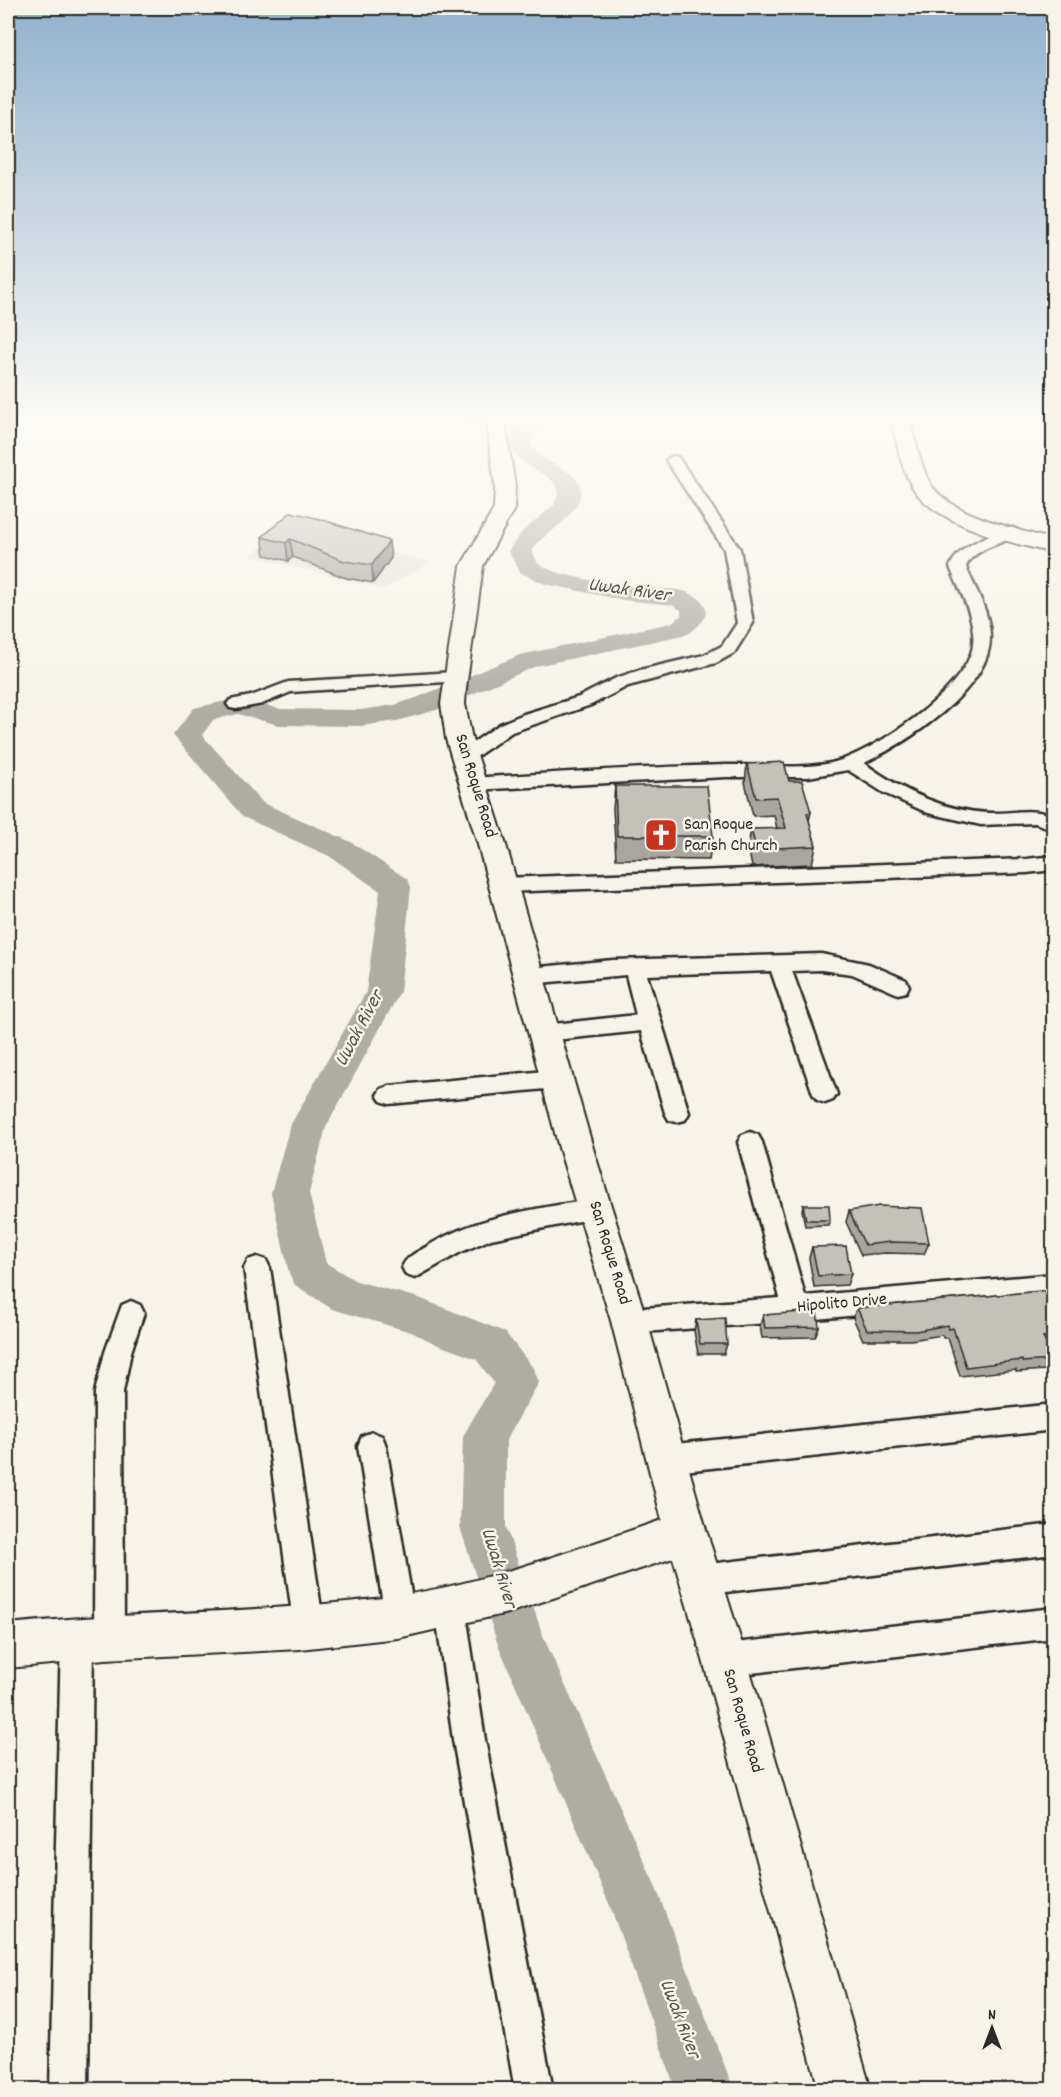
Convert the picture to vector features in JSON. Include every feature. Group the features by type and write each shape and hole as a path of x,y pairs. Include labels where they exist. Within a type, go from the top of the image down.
{"street":[{"name":"San Roque Road","path":"501,515 472,566 454,689 468,770 492,844 556,1079 629,1321 686,1533 845,2090"},
{"path":"468,770 506,728 585,701 622,682 710,659 728,649 746,623 732,549 709,515"},
{"path":"960,515 1053,547"},
{"path":"468,770 803,771 833,768 850,762 905,733 959,687 975,668 981,650 982,627 972,597 958,567 961,558 970,551 1013,533"},
{"path":"236,704 256,700 288,687 454,689"},
{"path":"850,762 883,786 944,812 990,819 1034,815 1043,817 1053,824"},
{"path":"502,885 1026,866 1053,863"},
{"path":"529,976 635,968 821,962 846,963 867,969 898,986"},
{"path":"779,964 825,1094"},
{"path":"635,968 648,1022 677,1113"},
{"path":"545,1033 648,1022"},
{"path":"389,1095 556,1079"},
{"path":"750,1142 796,1309"},
{"path":"415,1267 450,1245 488,1229 595,1209"},
{"path":"257,1268 309,1628"},
{"name":"Hipolito Drive","path":"629,1321 796,1309 1053,1285"},
{"path":"69,2090 93,1638 109,1392 118,1352 131,1313"},
{"path":"666,1459 1053,1417"},
{"path":"372,1446 400,1617"},
{"path":"8,1646 93,1638 309,1628 400,1617 470,1602 686,1533"},
{"path":"700,1580 1053,1539"},
{"path":"470,1602 469,1740 534,2090"},
{"path":"724,1660 1053,1623"}],"shaded area":[{"path":"285,526 431,562 384,589 250,556"}],"building":[{"path":"288,515 303,515 389,541 372,565 344,561 290,539 286,543 262,537"},
{"path":"784,762 789,781 802,781 811,812 807,813 816,846 756,849 751,829 786,828 777,797 756,798 747,764"},
{"path":"615,786 707,786 713,836 617,836"},
{"path":"803,1205 829,1205 830,1220 806,1220"},
{"path":"879,1206 922,1208 929,1243 890,1242 865,1245 849,1211"},
{"path":"846,1246 851,1274 818,1276 812,1247"},
{"path":"1053,1290 1053,1336 1043,1337 1053,1360 1022,1362 1022,1360 966,1367 953,1328 948,1329 947,1325 916,1331 867,1330 857,1308"},
{"path":"817,1311 819,1327 765,1328 763,1315"},
{"path":"725,1318 727,1344 700,1344 696,1320"}],"waterway":[{"name":"Uwak River","path":"558,515 530,537 520,551 529,568 554,579 623,593 679,598 693,607 693,619 679,629 529,660 426,704 397,713 360,718 279,717 239,706 204,714 187,735 253,810 340,849 396,887 383,992 308,1126 290,1193 309,1273 346,1296 419,1316 450,1331 490,1345 518,1382 485,1436 483,1527 521,1642 635,1902 705,2090"}],"place":[{"name":"San Roque Parish Church","path":"661,835"}]}
